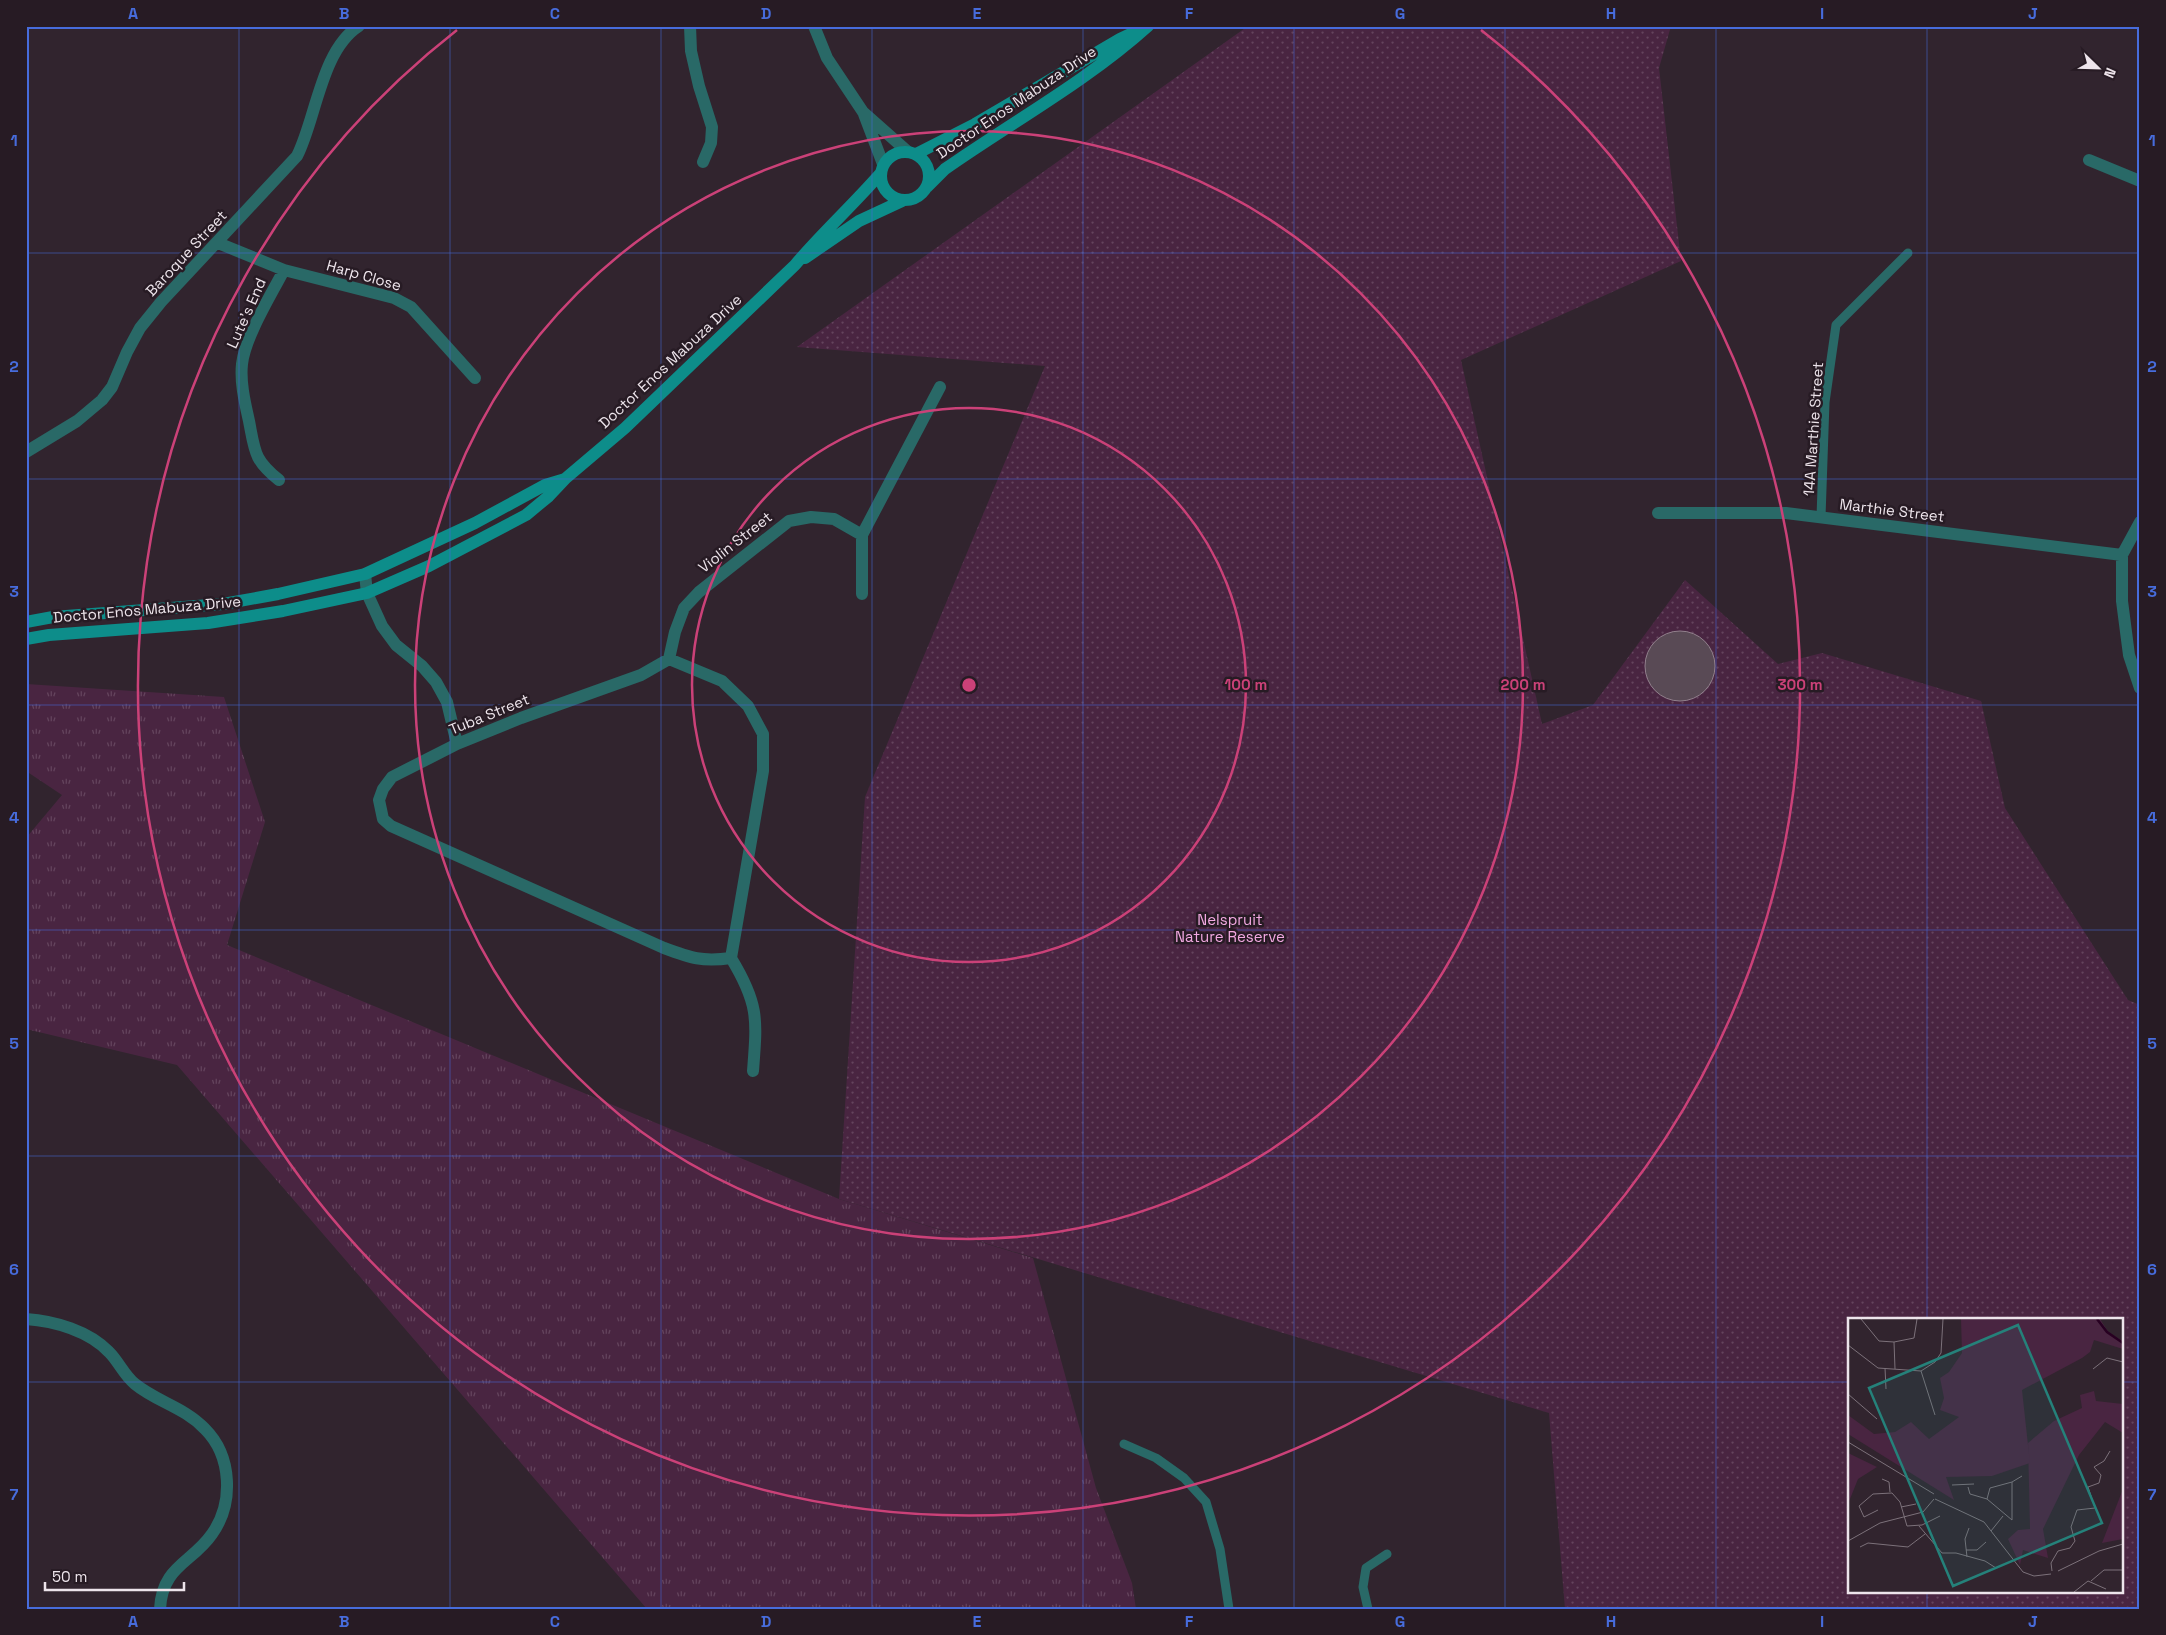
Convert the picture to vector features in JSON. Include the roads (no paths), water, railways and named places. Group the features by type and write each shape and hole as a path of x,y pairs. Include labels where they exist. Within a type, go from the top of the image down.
{"main road":[{"name":"Doctor Enos Mabuza Drive","path":"912,152 975,124 1120,38 1148,26"},
{"name":"Doctor Enos Mabuza Drive","path":"927,187 945,169 1126,46 1148,26"},
{"path":"898,152 912,152 924,160 930,178 927,187 920,195 912,200 902,201 893,198 886,192 881,183 882,169 889,157 898,152"},
{"name":"Doctor Enos Mabuza Drive","path":"26,639 49,635 208,623 283,611 367,593 429,566 526,515 625,428 795,265 817,238 861,196 882,169"},
{"name":"Doctor Enos Mabuza Drive","path":"795,265 859,221 902,201"},
{"name":"Doctor Enos Mabuza Drive","path":"26,622 53,617 223,604 365,574 475,523 545,485 566,478"}],"street":[{"name":"Baroque Street","path":"26,452 77,421 102,400 112,387 126,352 140,328 161,302 297,156 305,141 315,98 336,52 359,26"},
{"path":"690,26 691,51 712,127 711,143 703,162"},
{"path":"814,26 827,58 863,112 882,169"},
{"path":"863,112 912,152"},
{"path":"2089,160 2140,181"},
{"name":"Harp Close","path":"218,243 284,270 394,298 411,307 475,378"},
{"name":"Lute's End","path":"279,480 263,467 255,454 242,386 242,364 247,344 284,270"},
{"path":"862,594 862,536 940,387"},
{"name":"Marthie Street","path":"1658,513 1786,513 2122,555"},
{"name":"Violin Street","path":"669,659 674,632 684,608 699,592 789,521 811,517 834,519 862,536"},
{"path":"2140,522 2122,555 2122,601 2129,655 2140,688"},
{"path":"365,574 367,593 382,626 396,645 422,666 436,682 447,702 457,744"},
{"path":"669,659 722,681 748,706 763,734 763,771 731,958 745,982 753,1002 757,1025 754,1072"},
{"name":"Tuba Street","path":"669,659 641,675 521,718 457,744 392,777 383,789 379,800 383,819 391,826 664,948 686,956 709,961 731,958"},
{"path":"26,1319 51,1323 86,1334 110,1352 122,1371 136,1384 184,1410 206,1429 220,1449 228,1478 226,1504 212,1534 170,1574 160,1596 160,1609"}],"lane":[{"name":"14A Marthie Street","path":"1821,517 1825,402 1836,325 1908,253"},
{"path":"1124,1444 1156,1458 1184,1478 1206,1502 1220,1549 1229,1609"},
{"path":"1368,1609 1363,1587 1366,1568 1387,1554"}],"park label":[{"name":"Nelspruit Nature Reserve","path":"1230,928"}]}
